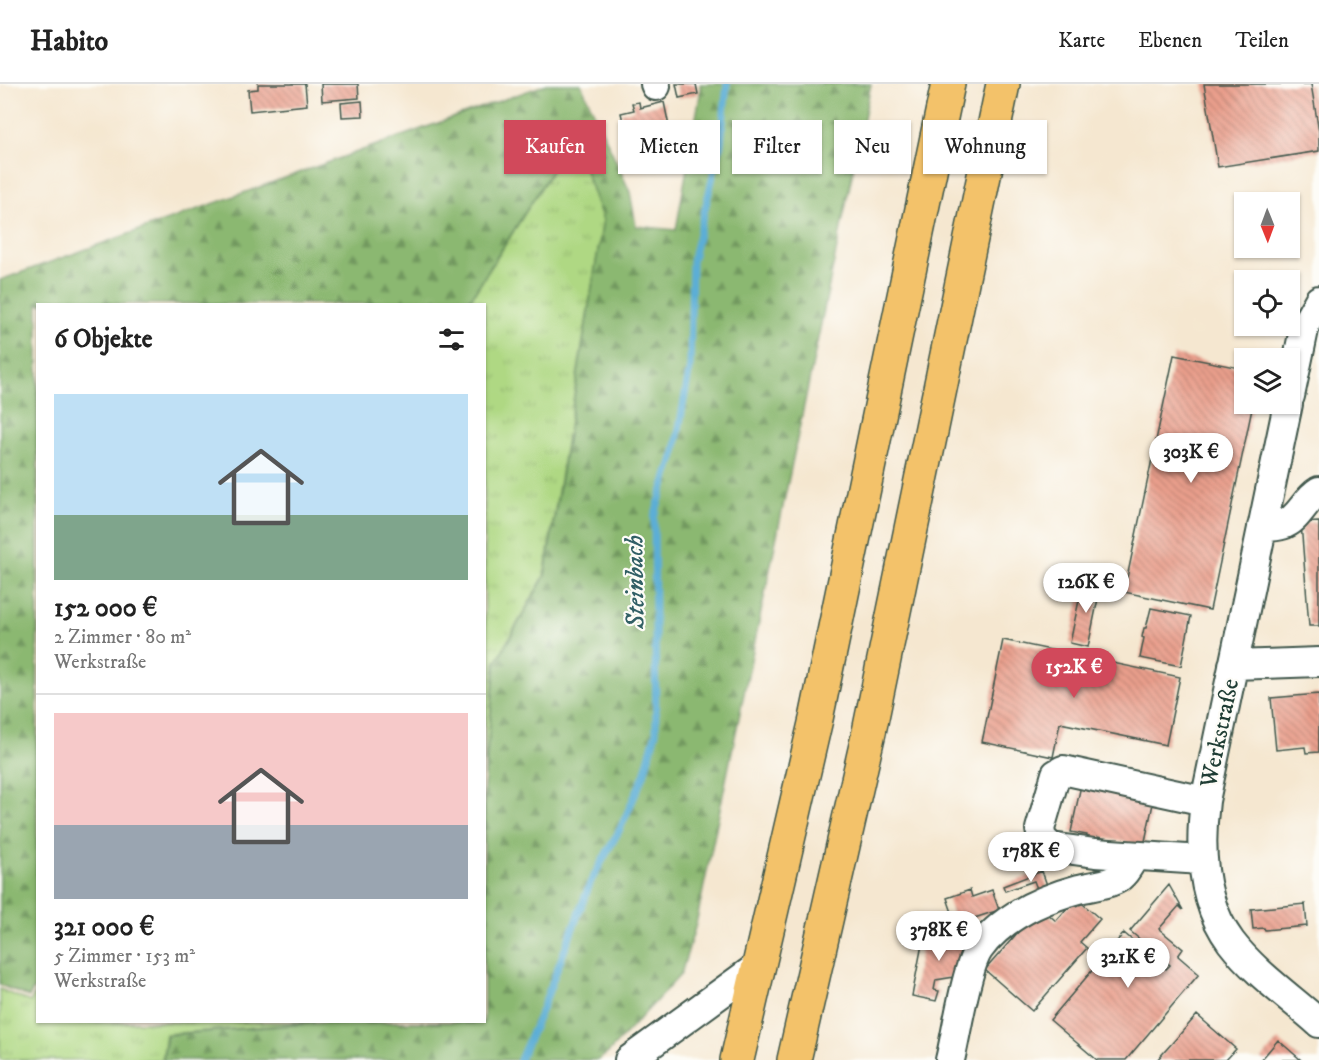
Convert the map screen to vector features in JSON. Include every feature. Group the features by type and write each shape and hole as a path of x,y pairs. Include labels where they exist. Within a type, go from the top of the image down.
{"highway":[{"path":"737,1060 816,720 948,84"},
{"path":"794,1060 869,732 1003,84"}],"street":[{"path":"1300,349 1305,325 1319,300"},
{"name":"Werkstraße","path":"1286,414 1205,801 1201,834 1202,861 1206,885 1218,921 1230,941 1245,958 1319,1023"},
{"path":"1262,527 1282,525 1295,518 1319,491"},
{"path":"1233,665 1319,662"},
{"path":"1202,861 1095,854 1051,847 1042,839 1040,829 1056,774 1063,770 1205,801"},
{"path":"950,1060 968,976 977,950 998,929 1029,907 1052,897 1117,880 1136,856"},
{"path":"629,1060 760,964"}],"green space":[{"path":"547,84 581,84 597,120 504,120 504,174 550,174 468,303 36,303 36,986 29,997 0,985 0,280"},
{"path":"700,84 871,84 864,120 834,120 834,174 852,174 696,924 681,974 608,1053 598,1060 163,1060 167,1035 317,1023 486,1023 486,767 496,663 545,576 603,220 586,174 606,174 606,139 618,166 618,174 622,174 630,192 636,226 676,230 686,174 720,174 720,120 696,120"},
{"path":"550,174 586,174 603,220 544,576 495,663 486,763 486,303 469,303"},
{"path":"0,989 30,1002 36,993 36,1023 303,1023 166,1034 162,1060 0,1060"}],"building":[{"path":"258,84 305,84 307,105 250,111 248,90 258,89"},
{"path":"321,84 358,84 359,98 322,101"},
{"path":"676,84 696,84 698,94 679,98"},
{"path":"1204,84 1311,84 1319,132 1319,151 1218,167"},
{"path":"362,101 363,116 342,117 341,103"},
{"path":"639,102 640,108 664,102 668,120 623,120 621,113 634,110 632,103"},
{"path":"1174,355 1234,367 1234,414 1251,414 1210,610 1124,592"},
{"path":"1319,522 1319,626 1309,626 1301,523"},
{"path":"1083,581 1101,584 1088,647 1070,643"},
{"path":"1151,608 1191,616 1181,666 1140,658 1144,638 1142,637"},
{"path":"1003,640 1180,677 1166,745 1060,723 1053,757 982,742"},
{"path":"1319,694 1319,752 1306,753 1305,747 1276,750 1271,698"},
{"path":"1081,785 1154,799 1144,846 1098,837 1097,840 1086,838 1087,835 1071,832"},
{"path":"1042,871 1049,891 1039,894 1034,881 1005,891 1003,886"},
{"path":"1169,885 1183,910 1179,906 1159,929 1183,949 1178,956 1199,974 1126,1060 1097,1060 1050,1020 1124,933 1166,969 1170,965 1130,931"},
{"path":"970,890 972,897 992,890 999,910 956,924 947,898"},
{"path":"1076,898 1100,919 1080,942 1087,948 1032,1011 985,970 1040,907 1056,921"},
{"path":"1305,904 1307,926 1253,929 1251,909"},
{"path":"967,929 960,976 936,980 934,990 939,991 936,1001 912,996 924,934 933,937"},
{"path":"1197,1015 1236,1049 1226,1060 1157,1060"},
{"path":"1278,1040 1301,1060 1261,1060"}],"waterway":[{"name":"Steinbach","path":"520,1060 591,881 620,829 644,775 656,732 654,517 675,452 690,366 692,262 721,143 727,84"}]}
